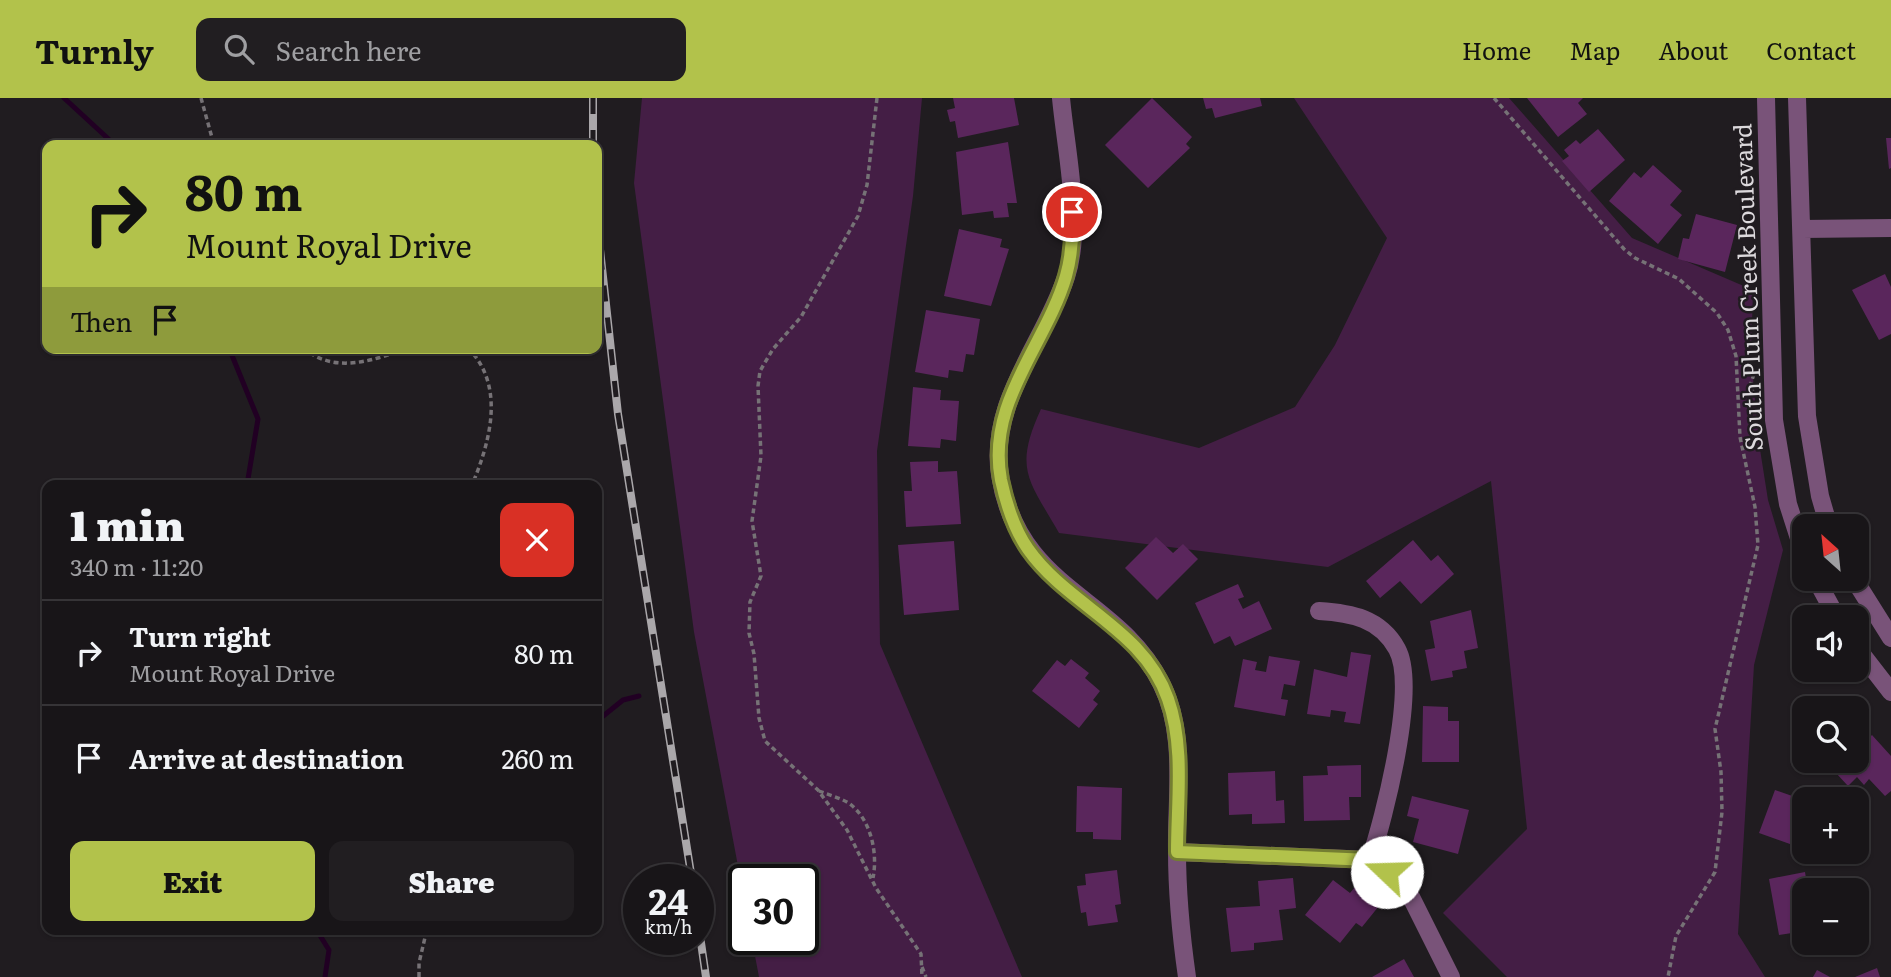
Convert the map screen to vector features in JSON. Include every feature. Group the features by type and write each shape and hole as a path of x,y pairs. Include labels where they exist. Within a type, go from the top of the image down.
{"street":[{"path":"1061,98 1072,212 1070,255 1066,275 1009,402 999,441 1001,478 1011,514 1027,548 1054,577 1135,646 1162,684 1177,738 1177,852 1187,977"},
{"name":"South Plum Creek Boulevard","path":"1766,98 1774,420 1792,516"},
{"path":"1797,98 1807,416 1825,514"},
{"path":"1802,229 1891,228"},
{"path":"1862,592 1891,638"},
{"path":"1319,611 1350,613 1374,622 1398,650 1405,685 1386,811 1370,860"},
{"path":"1869,664 1891,692"},
{"path":"1177,852 1370,860 1404,883 1451,977"}],"path":[{"path":"201,98 213,140"},
{"path":"877,98 867,185 858,216 801,317 760,371 758,386 761,456 752,521 761,576 750,602 749,633 754,654 759,718 765,741 772,750 796,766 818,790 847,830 873,880 916,944 921,954 924,977"},
{"path":"1494,98 1624,248 1635,258 1679,279 1717,313 1728,330 1736,356 1740,437 1755,507 1759,545 1714,729 1721,772 1722,812 1715,872 1676,936 1668,977"},
{"path":"313,354 327,362 346,364 385,354"},
{"path":"473,354 481,365 492,407 492,429 474,480"},
{"path":"818,790 842,799 859,813 868,828 874,850 873,880"},
{"path":"419,977 419,963 426,935"}],"shaded area":[{"path":"642,98 922,98 913,196 877,451 880,644 1022,977 759,977 755,955 819,955 819,864 738,864 694,632 634,183"},
{"path":"1294,98 1509,98 1632,238 1753,290 1751,357 1759,443 1768,500 1783,550 1754,665 1738,934 1765,977 1507,977 1443,913 1527,829 1491,481 1328,567 1059,533 1033,487 1026,461 1041,409 1199,448 1295,407 1335,345 1387,238"}],"building":[{"path":"953,98 1014,98 1019,125 958,138 955,121 950,122 947,110 955,108"},
{"path":"1152,98 1192,137 1186,144 1190,148 1148,188 1105,145"},
{"path":"1203,98 1260,98 1262,106 1215,118 1212,108 1206,109"},
{"path":"1527,98 1583,98 1578,103 1587,114 1558,137"},
{"path":"1598,129 1625,160 1589,192 1562,161 1569,156 1564,150 1576,140 1580,144"},
{"path":"1886,138 1891,138 1889,169"},
{"path":"1008,142 1017,203 1007,203 1009,217 994,218 993,211 962,215 956,152"},
{"path":"1653,165 1682,191 1670,205 1682,215 1658,244 1609,201 1634,172 1641,178"},
{"path":"1696,214 1737,225 1725,272 1678,259 1683,238 1689,239"},
{"path":"959,229 1002,239 1000,247 1009,249 991,306 944,296"},
{"path":"1885,274 1891,287 1891,334 1879,340 1852,290"},
{"path":"926,310 980,319 974,355 966,354 963,372 949,370 948,378 915,372"},
{"path":"913,387 941,390 940,400 959,401 956,441 941,439 940,448 908,446"},
{"path":"938,461 938,472 957,471 961,524 906,527 904,491 912,491 910,462"},
{"path":"1156,537 1173,553 1183,544 1198,559 1157,600 1125,568"},
{"path":"1413,540 1431,561 1438,555 1454,574 1421,604 1400,581 1380,598 1366,581"},
{"path":"954,541 959,610 904,615 898,545"},
{"path":"1238,584 1244,597 1238,599 1243,609 1259,601 1272,629 1235,646 1230,636 1214,644 1195,603"},
{"path":"1471,610 1478,648 1464,651 1467,668 1452,671 1453,677 1431,681 1425,650 1435,648 1430,621"},
{"path":"1351,652 1371,655 1360,724 1344,722 1346,712 1331,710 1330,717 1307,714 1314,669 1347,677"},
{"path":"1269,656 1300,661 1295,686 1284,684 1281,699 1288,700 1285,716 1234,707 1243,659 1257,662 1255,670 1266,672"},
{"path":"1071,659 1089,673 1085,678 1100,691 1093,700 1098,704 1079,728 1032,691 1057,660 1065,666"},
{"path":"1423,706 1448,707 1448,721 1459,721 1459,762 1422,762"},
{"path":"1872,735 1891,756 1891,791 1885,796 1869,779 1864,785 1857,777 1848,786 1836,773 1869,773 1869,738"},
{"path":"1361,765 1361,797 1349,797 1350,820 1304,821 1303,776 1328,775 1327,766"},
{"path":"1275,771 1276,801 1284,800 1285,823 1252,824 1252,814 1229,815 1228,773"},
{"path":"1077,786 1122,788 1121,840 1093,839 1093,832 1076,832"},
{"path":"1775,790 1792,796 1792,845 1759,833"},
{"path":"1412,796 1469,810 1458,854 1413,842 1419,819 1407,816"},
{"path":"1117,870 1121,904 1115,905 1118,922 1088,926 1086,912 1081,913 1077,886 1086,885 1085,874"},
{"path":"1805,872 1806,878 1792,878 1792,933 1779,935 1769,879"},
{"path":"1293,878 1296,908 1279,910 1283,940 1254,943 1254,950 1231,952 1226,908 1260,906 1258,881"},
{"path":"1333,880 1350,893 1359,882 1383,901 1362,927 1356,923 1340,943 1305,915"},
{"path":"1404,959 1414,977 1372,977"},
{"path":"1877,968 1880,977 1855,977"},
{"path":"1817,970 1830,977 1813,977"}],"waterway":[{"path":"64,98 110,140"},
{"path":"231,354 258,419 248,480"},
{"path":"602,717 623,700 639,696"},
{"path":"320,935 329,950 325,977"}],"railway":[{"path":"593,98 593,140"},
{"path":"602,268 618,414 689,864"},
{"path":"703,955 706,977"}],"route":[{"path":"1072,212 1073,234 1066,275 1016,381 999,441 998,459 1004,495 1027,548 1054,577 1135,646 1162,684 1177,738 1177,852 1370,860 1387,872"}]}
